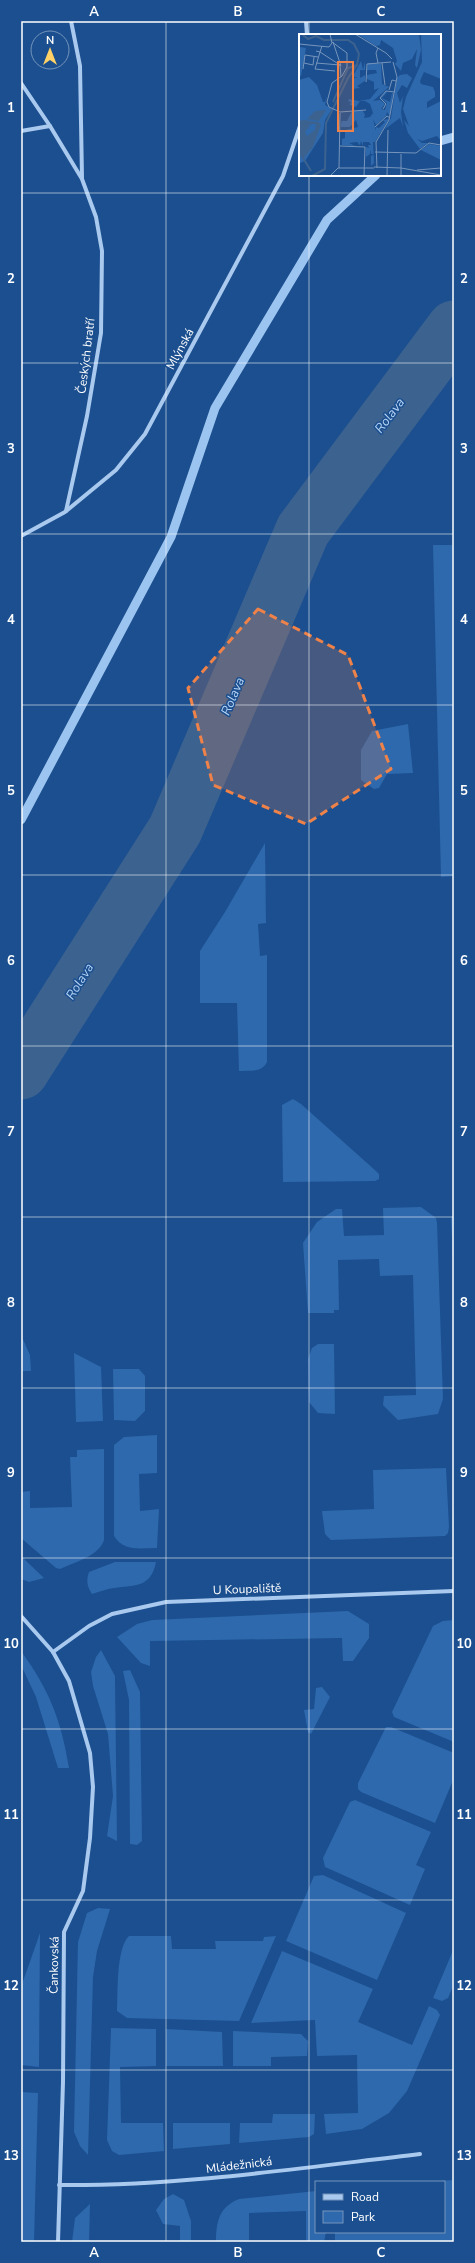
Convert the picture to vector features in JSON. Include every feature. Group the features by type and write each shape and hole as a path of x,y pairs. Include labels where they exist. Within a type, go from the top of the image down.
{"street":[{"name":"Českých bratří","path":"71,21 80,66 82,179"},
{"path":"306,21 307,34"},
{"name":"Českých bratří","path":"21,83 50,126 82,179 96,217 102,251 101,333 88,416 65,512"},
{"path":"21,131 50,126"},
{"name":"Mlýnská","path":"21,536 65,512 116,470 146,434 283,176 299,129"},
{"name":"U Koupaliště","path":"53,1652 90,1626 112,1614 166,1602 454,1591"},
{"name":"Čankovská","path":"21,1616 53,1652 69,1681 82,1718 90,1753 93,1787 90,1838 83,1891 64,1932 63,2082 58,2242"},
{"name":"Mládežnická","path":"60,2185 110,2186 197,2180 420,2154"}],"highlighted area":[{"path":"258,609 348,655 391,769 306,824 213,785 188,688"}],"green space":[{"path":"433,545 454,545 454,876 441,877"},
{"path":"408,724 413,773 387,774 379,788 374,789 361,780 361,750 372,731"},
{"path":"265,843 266,923 258,924 260,956 267,955 267,1062 265,1066 259,1069 239,1071 237,1003 200,1003 200,951 225,912"},
{"path":"293,1099 301,1104 376,1171 379,1174 379,1179 375,1181 283,1182 282,1105"},
{"path":"421,1207 436,1218 437,1223 443,1399 438,1414 398,1420 383,1405 384,1396 416,1395 413,1275 380,1276 379,1259 338,1260 339,1310 334,1310 334,1313 308,1313 303,1243 317,1222 336,1209 342,1209 344,1236 384,1235 383,1208"},
{"path":"454,1212 454,1281 451,1219"},
{"path":"21,1335 30,1355 31,1371 21,1371"},
{"path":"318,1344 334,1344 335,1414 318,1413 309,1402 308,1359 312,1348"},
{"path":"74,1353 101,1367 103,1421 76,1422"},
{"path":"113,1369 139,1369 145,1376 145,1411 135,1421 114,1420"},
{"path":"157,1435 157,1473 139,1474 140,1511 159,1509 157,1548 128,1547 123,1545 114,1536 114,1445 124,1437"},
{"path":"104,1449 104,1540 101,1546 92,1554 60,1569 56,1568 21,1538 21,1492 30,1491 30,1508 72,1507 70,1457 77,1457 77,1450"},
{"path":"446,1468 449,1527 448,1533 445,1536 331,1540 325,1534 322,1511 374,1509 373,1470"},
{"path":"21,1556 44,1578 29,1582 21,1579"},
{"path":"115,1562 156,1562 150,1577 141,1584 111,1588 92,1594 88,1583 89,1572"},
{"path":"348,1611 369,1624 369,1638 353,1661 343,1661 342,1638 150,1641 150,1666 141,1663 117,1637 137,1624 152,1620"},
{"path":"454,1620 454,1742 394,1717 392,1712 433,1626 443,1621"},
{"path":"101,1650 115,1676 117,1841 107,1836 113,1796 108,1734 93,1686 91,1672 96,1657"},
{"path":"21,1651 40,1679 53,1706 62,1735 69,1768 58,1768 36,1697 21,1665"},
{"path":"130,1670 140,1692 142,1841 137,1845 130,1844 129,1700 123,1671"},
{"path":"322,1687 330,1697 311,1734 308,1732 304,1710 314,1709 316,1688"},
{"path":"386,1727 391,1727 454,1753 454,1778 435,1823 361,1792 358,1789 358,1783"},
{"path":"355,1800 431,1832 416,1865 425,1869 410,1905 325,1867 323,1858 350,1802"},
{"path":"323,1875 406,1913 377,1980 286,1941 314,1876"},
{"path":"98,1908 110,1909 97,1951 93,1977 88,2155 80,2146 74,2132 78,1942 87,1913"},
{"path":"40,1933 39,2067 21,2065 21,1987"},
{"path":"129,1936 171,1936 172,1949 216,1949 215,1941 263,1941 264,1937 276,1936 239,2021 127,2018 117,2011 120,1960 125,1942"},
{"path":"454,1948 454,1984 448,1998 442,2001 433,1998"},
{"path":"282,1951 373,1989 358,2022 412,2045 429,2006 437,2010 440,2015 407,2091 389,2113 362,2129 326,2134 324,2114 358,2113 357,2055 317,2056 315,2020 251,2023"},
{"path":"111,2028 156,2029 156,2066 120,2067 121,2123 163,2123 164,2151 119,2155 112,2151 107,2140"},
{"path":"166,2029 222,2032 223,2066 166,2066"},
{"path":"233,2031 301,2034 308,2041 307,2056 271,2057 271,2066 233,2066"},
{"path":"21,2092 38,2093 34,2242 21,2242"},
{"path":"273,2114 315,2114 314,2134 309,2137 239,2143 240,2123 272,2123"},
{"path":"173,2123 230,2123 230,2144 173,2149"},
{"path":"454,2180 454,2242 335,2242 335,2233 445,2233 445,2181 438,2181"},
{"path":"315,2191 315,2233 326,2233 324,2242 306,2242 306,2211 249,2213 249,2242 216,2242 220,2216 227,2206 239,2199"},
{"path":"173,2194 184,2200 191,2221 191,2242 180,2242 180,2226 163,2224 156,2210 164,2199"},
{"path":"90,2204 89,2242 72,2242 75,2218"}],"waterway":[{"path":"441,141 454,137"},
{"path":"21,820 171,537 215,408 327,220 375,176"},
{"name":"Rolava","path":"21,1072 175,830 303,530 454,328"}]}
